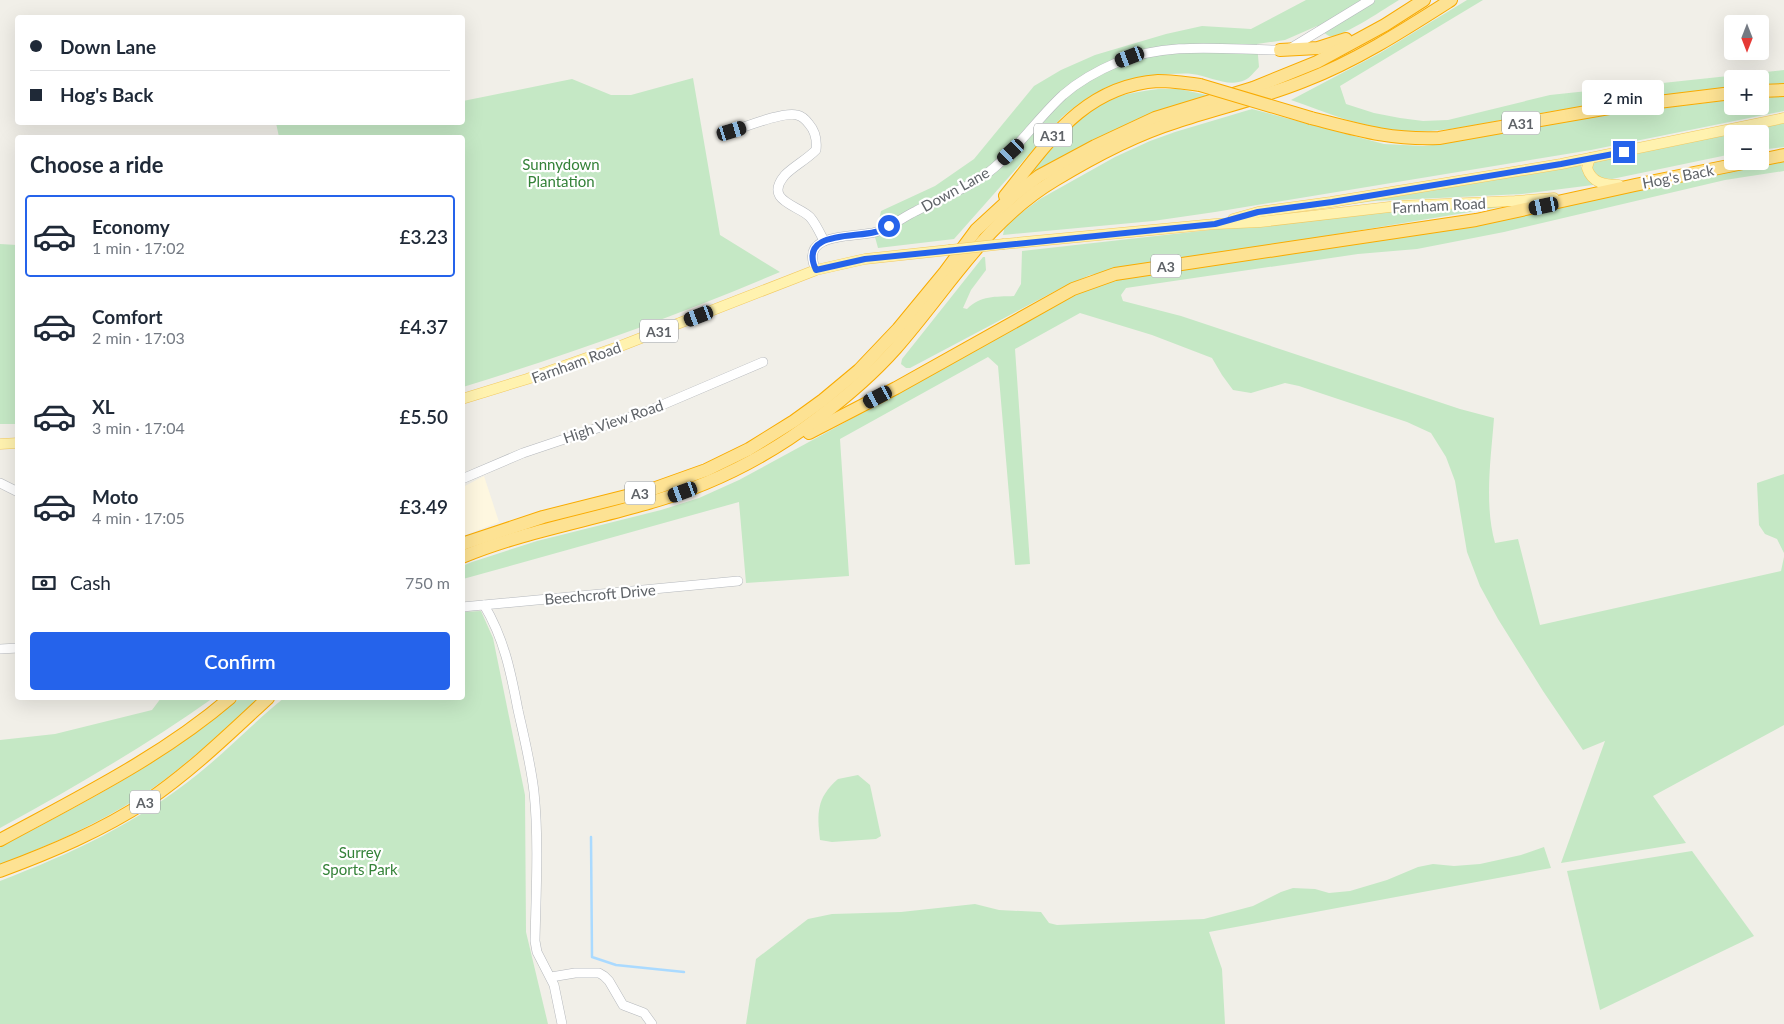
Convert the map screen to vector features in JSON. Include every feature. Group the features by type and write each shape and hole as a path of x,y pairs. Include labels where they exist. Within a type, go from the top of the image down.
{"highway":[{"path":"1280,50 1305,50 1331,45 1423,0"},
{"name":"A3","path":"465,543 535,520 667,485 706,470 749,450 823,400 876,353 924,298 976,230 1026,186 1053,168 1095,146 1156,118 1253,88 1317,62 1385,25 1423,0"},
{"name":"A3","path":"766,453 815,421 853,391 874,371 906,336 986,236 1019,204 1043,187 1098,156 1156,129 1272,93 1333,68 1397,34 1451,0"},
{"name":"A31","path":"976,230 1062,126 1079,111 1116,90 1142,83 1167,81 1200,85 1372,134 1413,138 1439,138 1609,108 1724,94"},
{"path":"1769,91 1784,90"},
{"path":"1769,158 1784,155"},
{"name":"Hog's Back","path":"1604,191 1724,167"},
{"name":"A3","path":"465,556 535,532 643,505 729,473 844,416 1073,289 1114,274 1476,220 1604,191"},
{"name":"A3","path":"0,840 158,752 227,700"},
{"name":"A3","path":"0,871 87,835 146,801 191,768 266,700"}],"main road":[{"name":"A31","path":"1635,184 1609,185 1599,183 1590,176 1587,164 1591,158 1784,118"},
{"name":"Farnham Road","path":"1215,224 1258,212 1332,202 1591,158"},
{"name":"Farnham Road","path":"465,398 527,379 618,347 816,270 865,259 1215,224 1260,222 1406,206 1531,200 1604,191"},
{"path":"0,444 15,443"}],"street":[{"name":"Down Lane","path":"824,241 881,230 912,212 974,182 994,168 1011,152 1063,95 1091,75 1118,62 1150,52 1181,49 1280,50 1298,45 1370,0"},
{"path":"732,131 786,114 796,115 805,119 811,126 817,141 816,150 786,174 781,181 778,191 782,200 788,205 808,215 824,241 817,245 812,253 812,260 816,270"},
{"name":"High View Road","path":"465,478 530,450 648,411 763,362"},
{"path":"0,483 15,490"},
{"name":"Beechcroft Drive","path":"465,607 738,581"},
{"path":"484,605 494,622 509,665 531,774 536,820 535,941 537,952 551,977 562,1024"},
{"path":"0,649 15,648"},
{"path":"551,977 575,973 599,973 609,981 623,1005 644,1014 652,1024"}],"shaded area":[{"path":"484,476 499,522 465,535 465,486"}],"green space":[{"path":"1306,0 1399,0 1374,16 1334,36 1329,36 1317,26 1285,40 1257,44 1259,67 1249,78 1239,82 1226,82 1192,74 1153,75 1124,81 1099,91 1062,117 954,239 878,248 875,237 881,211 935,186 974,159 1034,86 1061,70 1095,55 1166,34 1202,26 1251,29"},
{"path":"1467,0 1483,0 1340,86 1346,104 1374,113 1400,118 1423,121 1448,120 1550,95 1724,76 1724,89 1585,106 1466,127 1414,132 1370,126 1291,100 1380,53"},
{"path":"1784,70 1784,85 1769,86 1769,72"},
{"name":"Sunnydown Plantation","path":"693,78 720,235 780,272 623,334 465,386 465,135 279,135 276,125 465,125 465,101 572,79 611,95 631,95"},
{"path":"1158,89 1179,89 1207,95 1131,122 1043,167 1024,179 1064,132 1088,111 1116,97"},
{"path":"1784,96 1784,111 1769,114 1769,97"},
{"path":"1724,101 1724,115 1764,115 1591,150 1215,212 1153,221 1003,235 1005,225 1040,199 1115,157 1175,132 1252,109 1384,144 1423,146 1617,113"},
{"path":"1784,122 1784,147 1769,149 1769,125"},
{"path":"1724,135 1724,156 1612,179 1600,178 1592,169 1593,162"},
{"path":"1784,159 1784,171 1725,180 1504,232 1417,249 1358,254 1126,288 1121,295 1123,301 1181,316 1460,409 1494,418 1489,497 1495,543 1518,539 1540,625 1781,571 1784,557 1784,725 1653,796 1686,843 1561,863 1605,741 1583,750 1498,619 1480,586 1467,552 1455,481 1446,457 1431,433 1407,422 1299,386 1285,383 1251,393 1233,390 1212,358 1152,335 1080,313 1015,349 1030,564 1015,565 998,366 988,357 840,439 849,576 746,583 739,502 465,578 465,565 472,562 537,541 661,510 699,498 739,480 1044,310 1106,280 1261,255 1724,170 1769,170 1769,162"},
{"path":"1580,164 1585,175 1593,185 1522,194 1375,201 1259,216"},
{"path":"1506,206 1090,275 1059,289 910,368 906,368 901,364 902,359 983,257 985,257 986,270 971,290 963,308 967,309 972,304 983,299 1014,296 1021,284 1022,251 1371,212"},
{"path":"0,244 15,245 15,424 0,424"},
{"path":"1784,474 1784,553 1777,539 1765,534 1759,525 1757,483"},
{"name":"Surrey Sports Park","path":"481,611 493,638 525,795 526,932 548,1024 0,1024 0,881 79,848 152,807 198,774 282,700 465,700 465,612"},
{"path":"160,700 210,700 108,766 0,828 0,740 55,734 152,710"},
{"path":"237,700 257,700 172,774 141,796 90,825 0,865 0,847 125,779 155,761"},
{"path":"858,775 870,785 881,836 876,839 832,842 820,840 818,822 820,807 825,793 838,779"},
{"path":"1544,847 1551,868 1209,932 1222,969 1225,1024 746,1024 756,959 808,919 832,914 901,912 975,904 999,910 1041,912 1049,923 1057,925 1204,919 1253,906 1293,888 1315,889 1329,893 1350,891 1387,880 1418,867 1433,864 1454,866 1480,864 1521,855"},
{"path":"1692,851 1754,936 1600,1010 1567,871"}],"waterway":[{"path":"591,837 592,957 616,965 684,972"}],"route":[{"path":"889,226 869,234 837,237 819,243 812,253 812,260 816,270 865,259 1215,224 1258,212 1332,202 1624,152"}]}
